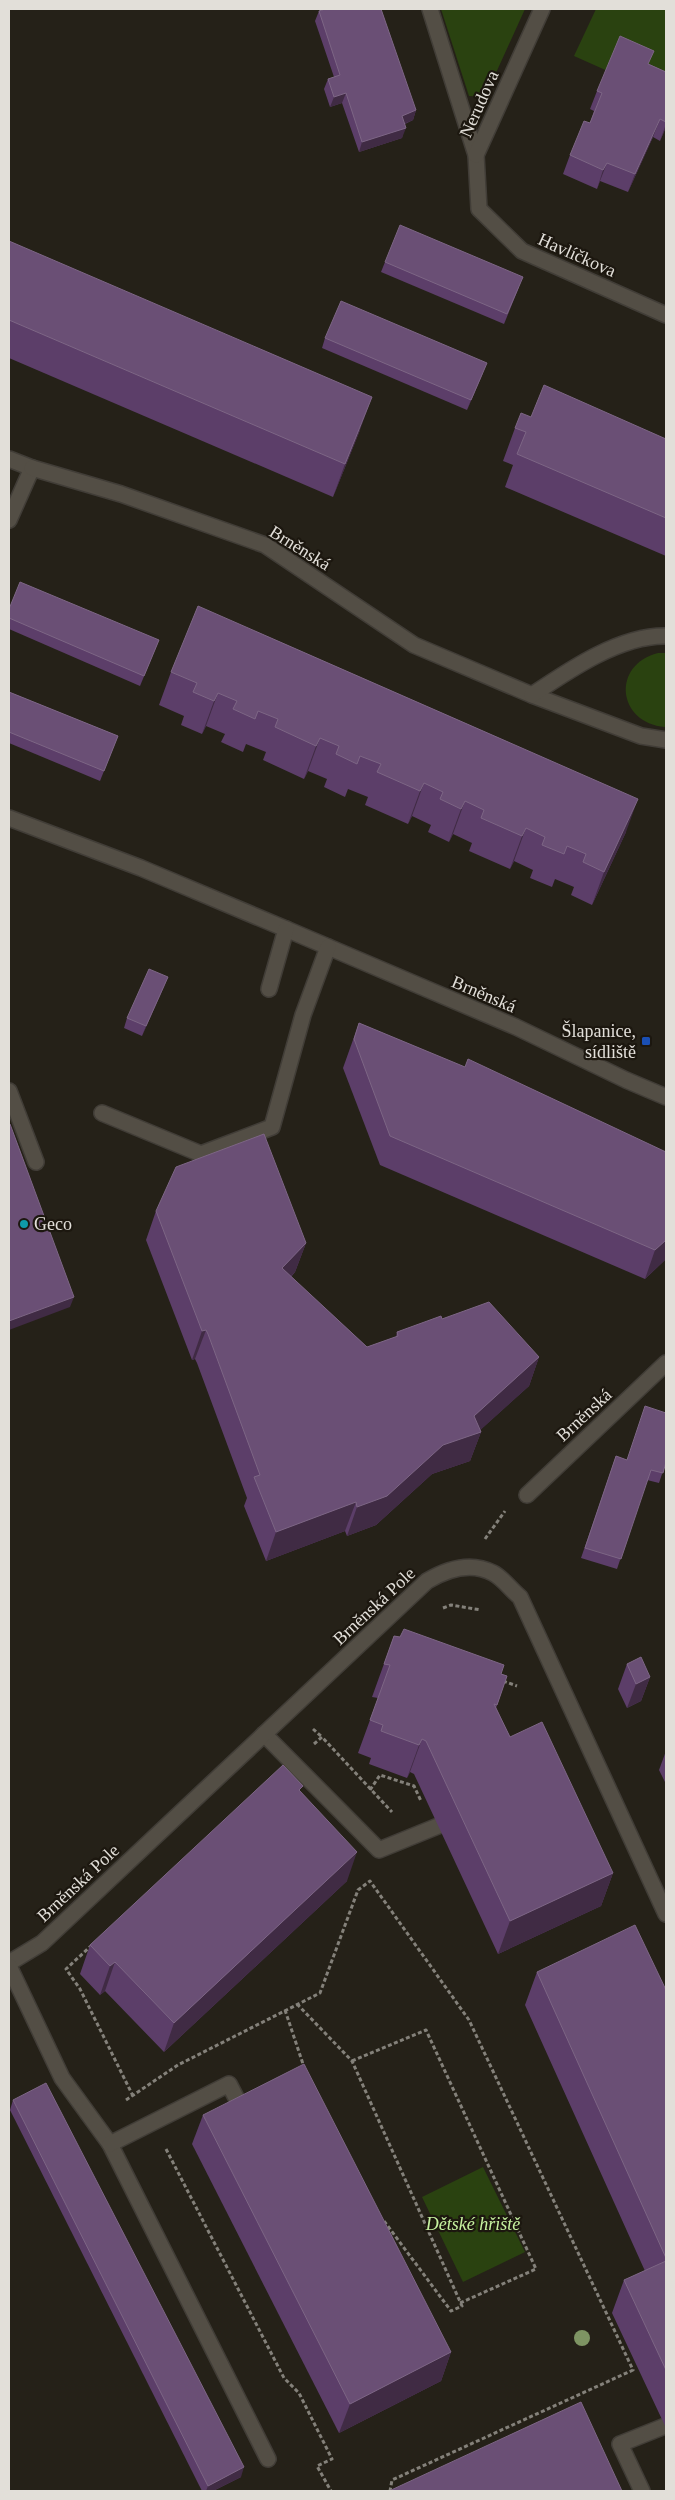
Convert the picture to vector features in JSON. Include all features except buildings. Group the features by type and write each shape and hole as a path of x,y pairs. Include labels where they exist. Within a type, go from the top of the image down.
{"street":[{"name":"Nerudova","path":"430,9 476,155"},
{"name":"Nerudova","path":"476,155 542,9"},
{"name":"Havlíčkova","path":"476,155 479,209 522,251 666,315"},
{"name":"Brněnská","path":"9,459 32,468 121,494 265,545 414,645 532,695 641,736 666,740"},
{"path":"9,520 32,468"},
{"path":"532,695 568,670 607,651 656,636 666,636"},
{"name":"Brněnská","path":"9,818 141,868 286,929 516,1027 626,1080 666,1097"},
{"path":"269,989 286,929"},
{"path":"102,1112 201,1154 272,1127 303,1015 328,947"},
{"path":"9,1090 36,1162"},
{"name":"Brněnská","path":"527,1494 666,1363"},
{"name":"Brněnská Pole","path":"9,1964 42,1943 427,1582 445,1570 466,1566 493,1573 520,1597 666,1914"},
{"path":"264,1734 380,1850 438,1826"},
{"path":"9,1964 62,2078 110,2144 268,2459"},
{"path":"110,2144 229,2084 246,2117"},
{"path":"642,2491 620,2444 665,2426"}],"path":[{"path":"466,1566 502,1513 527,1494"},
{"path":"434,1612 451,1605 481,1610"},
{"path":"499,1680 517,1686"},
{"path":"311,1726 389,1811 396,1815"},
{"path":"293,1763 322,1737"},
{"path":"370,1790 380,1775 414,1786 424,1808"},
{"path":"90,2118 133,2096 178,2065 320,1993 358,1890 370,1881 469,2020 633,2370 392,2480 390,2491"},
{"path":"95,1943 66,1969 80,1989 133,2096"},
{"path":"297,2004 352,2061 462,2306 451,2311 380,2216"},
{"path":"285,2010 304,2069"},
{"path":"352,2061 426,2030 536,2269 460,2303"},
{"path":"158,2151 166,2147 284,2378 299,2392 332,2459 318,2466 331,2491"}],"green space":[{"path":"441,9 525,9 485,97 469,96"},
{"path":"596,9 666,9 666,97 574,56"},
{"path":"658,653 666,653 665,727 649,723 637,715 629,705 626,693 627,681 633,669 643,659"},
{"name":"Dětské hřiště","path":"483,2167 525,2252 463,2282 422,2197"}],"place":[{"name":"Šlapanice, sídliště","path":"646,1041"},
{"name":"Geco","path":"24,1224"}]}
